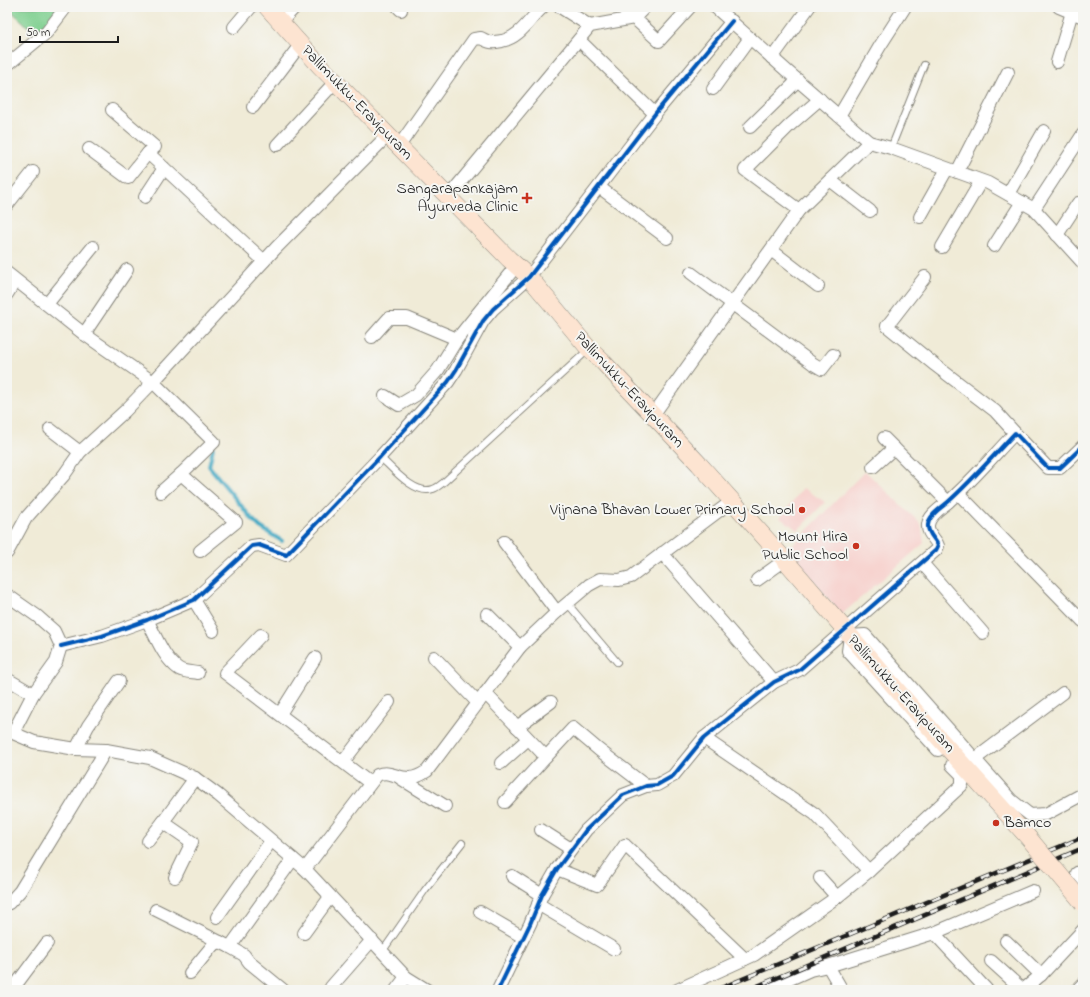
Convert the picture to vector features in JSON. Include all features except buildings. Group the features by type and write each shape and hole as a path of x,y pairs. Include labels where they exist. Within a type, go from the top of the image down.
{"main road":[{"name":"Pallimukku-Eravipuram","path":"267,7 335,82 516,266 529,277 589,349 653,415 785,560 929,727 1028,836 1083,903"}],"street":[{"path":"7,65 47,32 66,7"},
{"path":"234,27 251,7"},
{"path":"281,22 295,7"},
{"path":"7,553 26,518 64,475 80,452 154,382 264,261 393,141 474,39 481,38 490,43 508,40 518,35 534,14 543,7"},
{"path":"560,7 590,26"},
{"path":"448,197 590,26 634,18 645,7"},
{"path":"634,18 658,41 690,7"},
{"path":"715,7 869,142 891,148 988,183 1008,194 1034,209 1083,263"},
{"path":"772,58 808,7"},
{"path":"839,116 905,7"},
{"path":"1057,62 1078,15 1059,7"},
{"path":"61,646 102,636 147,620 194,600 252,546 259,545 286,555 448,382 483,321 492,309 529,277 655,114 732,21"},
{"path":"713,89 750,38"},
{"path":"579,40 655,114"},
{"path":"252,107 300,45"},
{"path":"920,216 952,170 1008,72"},
{"path":"750,127 798,80"},
{"path":"277,145 335,82"},
{"path":"799,210 745,170 790,125 820,99"},
{"path":"89,149 128,178 148,153 155,147 112,110"},
{"path":"1008,194 1044,131"},
{"path":"1034,209 1083,134"},
{"path":"653,415 799,210 869,142"},
{"path":"148,153 264,261"},
{"path":"145,197 164,168"},
{"path":"7,204 33,172"},
{"path":"830,180 870,211"},
{"path":"942,247 981,181"},
{"path":"599,187 667,238"},
{"path":"994,246 1022,202"},
{"path":"1057,235 1078,203 1083,206"},
{"path":"47,304 93,247"},
{"path":"771,250 818,286"},
{"path":"385,396 399,405 416,394 438,370 457,340 516,266"},
{"path":"84,334 128,270"},
{"path":"691,273 822,369 833,355"},
{"path":"7,294 11,277 84,334 154,382 214,442 161,492"},
{"path":"925,277 887,326 935,366 995,411 1048,468 1060,468 1083,446"},
{"path":"372,336 389,318 407,318 457,340"},
{"path":"50,429 80,452"},
{"path":"502,988 540,900 557,869 586,830 623,795 646,786 657,785 673,776 704,738 774,682 799,670 850,637 936,550 938,546 937,542 929,532 928,525 930,518 958,492 1015,432"},
{"path":"884,438 948,502"},
{"path":"873,468 894,448"},
{"path":"181,474 236,522 200,551"},
{"path":"958,492 1083,621"},
{"path":"305,869 377,775 385,772 409,778 418,777 427,771 520,647 567,603 589,585 600,579 619,580 631,577 732,501"},
{"path":"504,542 557,612"},
{"path":"662,553 774,682"},
{"path":"757,580 785,560"},
{"path":"922,563 983,633"},
{"path":"7,595 37,616 54,631 61,646 56,662 33,694 10,732 34,742 76,749 106,750 150,758 195,778 218,795 305,869 406,977 427,990"},
{"path":"194,600 213,631"},
{"path":"487,614 520,647"},
{"path":"147,620 169,659 180,670 198,673"},
{"path":"261,635 225,672 370,783"},
{"path":"850,637 865,635 1011,800 1030,815 1046,814 1083,794"},
{"path":"677,990 754,955 837,897 869,871 962,785 962,776 848,651 850,637"},
{"path":"434,657 478,703"},
{"path":"280,714 315,658"},
{"path":"7,679 33,694"},
{"path":"76,749 88,726 119,681"},
{"path":"485,693 546,757"},
{"path":"975,759 1063,694"},
{"path":"343,762 389,702"},
{"path":"517,727 551,702"},
{"path":"505,802 573,728 646,786"},
{"path":"704,738 815,814 869,871"},
{"path":"501,763 528,739"},
{"path":"7,904 20,891 106,750"},
{"path":"398,776 445,806"},
{"path":"148,841 195,778"},
{"path":"163,822 192,842 175,877"},
{"path":"541,830 571,849"},
{"path":"217,917 271,841"},
{"path":"557,869 597,885 625,845 745,959"},
{"path":"225,945 293,859"},
{"path":"1083,870 1077,873 1083,880"},
{"path":"512,876 540,900 614,949"},
{"path":"820,878 837,897"},
{"path":"765,990 810,970 828,966 934,933 1033,891"},
{"path":"304,933 330,897"},
{"path":"156,910 244,955 249,962 283,990"},
{"path":"480,912 523,937"},
{"path":"991,961 1023,990 1041,975 1083,930"},
{"path":"934,933 987,990"},
{"path":"331,987 372,940"},
{"path":"1006,941 1041,975"},
{"path":"12,990 47,943"},
{"path":"190,973 213,945 225,945"},
{"path":"828,966 842,990"},
{"path":"396,990 406,977"},
{"path":"1077,990 1083,984"}],"lane":[{"path":"891,148 924,65"},
{"path":"380,456 411,486 423,490 433,489 444,482 589,349"},
{"path":"567,603 617,662"},
{"path":"382,952 425,890 462,843"}],"shaded area":[{"name":"Mount Hira Public School","path":"865,471 921,524 924,543 841,615 789,549"},
{"name":"Vijnana Bhavan Lower Primary School","path":"803,488 825,502 798,530 780,518"}],"green space":[{"path":"7,7 61,7 36,34"}],"waterway":[{"path":"213,448 209,466 252,519 260,527 282,541"}],"railway":[{"path":"716,990 1083,837"},
{"path":"748,990 1083,848"}],"cycle path":[{"path":"61,646 102,636 147,620 194,600 252,546 259,545 286,555 380,457 448,382 483,321 493,309 529,277 658,110 732,21"},
{"path":"498,990 530,924 542,895 557,869 586,830 623,795 646,786 657,785 673,776 704,738 774,682 799,670 936,550 938,546 928,528 931,518 966,486 1015,433 1048,468 1060,468 1083,446"}],"place":[{"name":"Sangarapankajam Ayurveda Clinic","path":"527,198"},
{"name":"Vijnana Bhavan Lower Primary School","path":"802,510"},
{"name":"Mount Hira Public School","path":"856,546"},
{"name":"Bamco","path":"996,823"}]}
